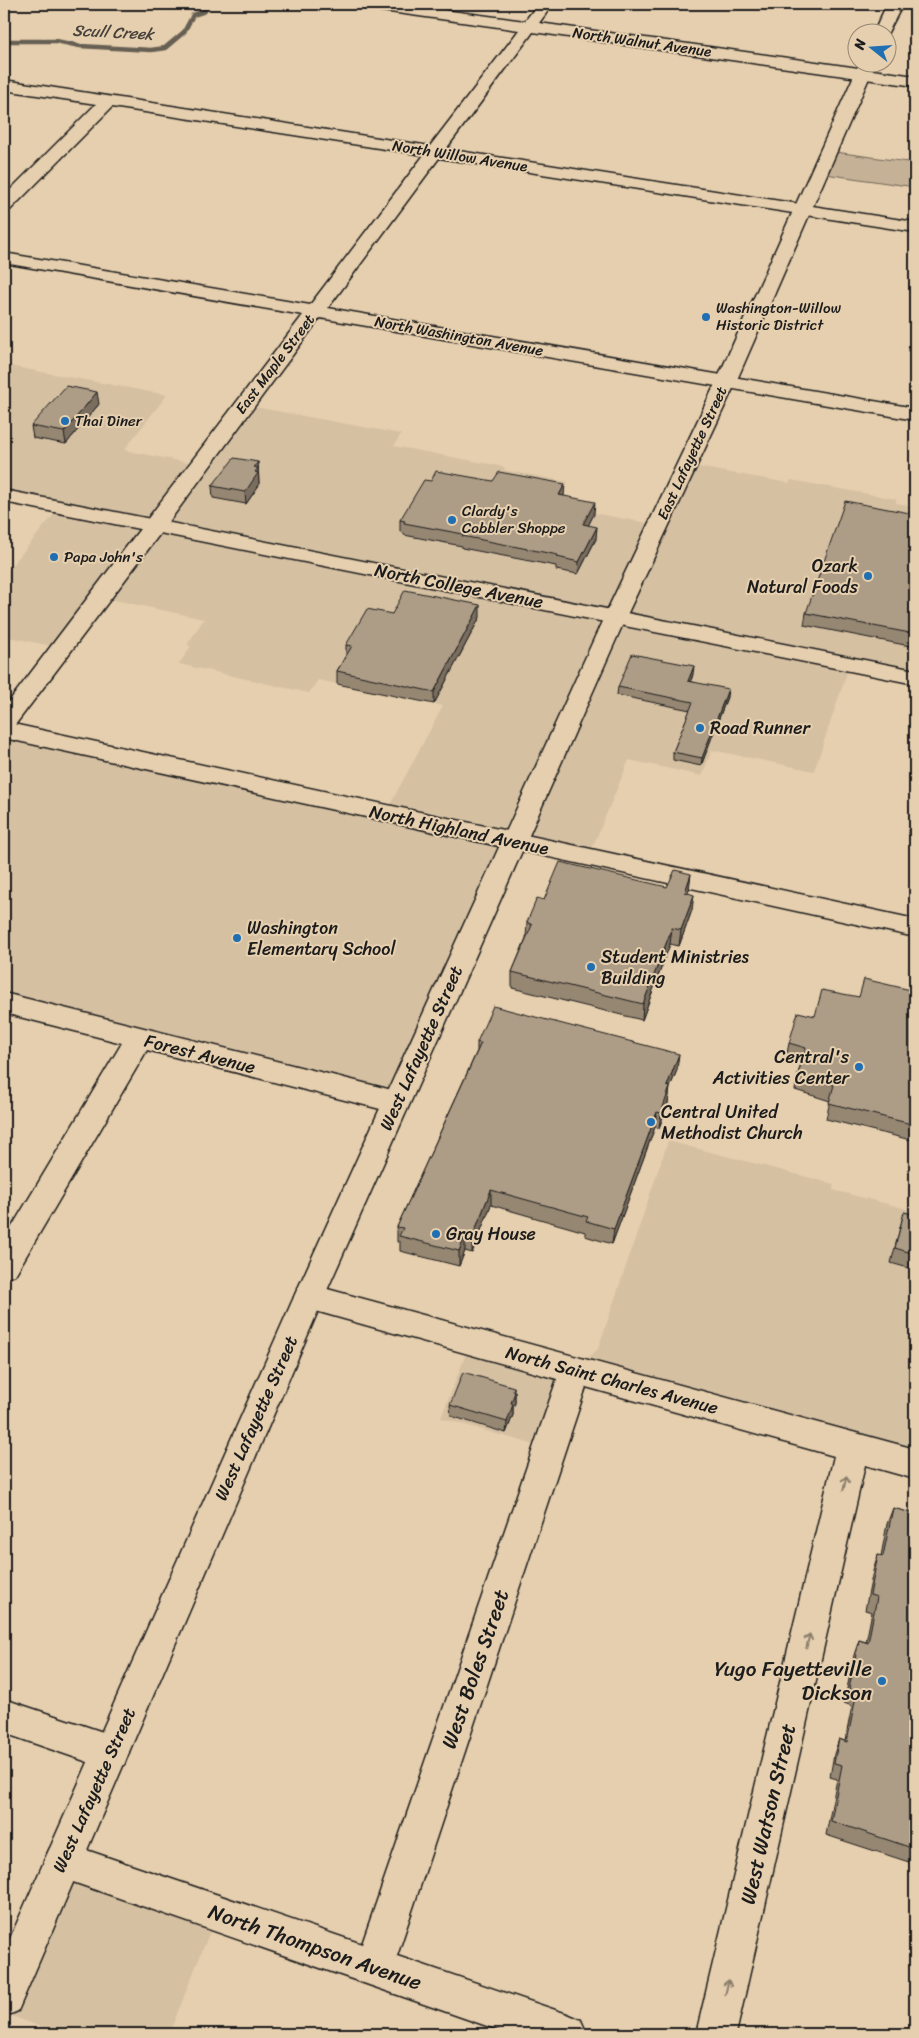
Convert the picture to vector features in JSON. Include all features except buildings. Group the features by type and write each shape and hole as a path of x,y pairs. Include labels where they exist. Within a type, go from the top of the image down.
{"street":[{"name":"North Walnut Avenue","path":"368,4 846,66"},
{"name":"East Maple Street","path":"4,724 546,4"},
{"path":"887,22 895,4"},
{"name":"East Lafayette Street","path":"513,842 615,617 726,382 864,72"},
{"name":"North Walnut Avenue","path":"881,72 915,81"},
{"name":"North Willow Avenue","path":"4,85 915,227"},
{"path":"4,206 109,101"},
{"name":"North Washington Avenue","path":"4,258 915,414"},
{"name":"North College Avenue","path":"4,496 915,677"},
{"name":"North Highland Avenue","path":"4,730 915,928"},
{"name":"West Lafayette Street","path":"4,1997 309,1297 513,842"},
{"name":"Forest Avenue","path":"4,1003 139,1039 396,1102"},
{"path":"4,1266 139,1039"},
{"name":"North Saint Charles Avenue","path":"309,1297 915,1464"},
{"name":"West Boles Street","path":"374,1968 576,1370"},
{"name":"West Watson Street","path":"716,2034 853,1447"},
{"path":"4,1716 111,1752"},
{"name":"North Thompson Avenue","path":"63,1861 567,2034"}],"shaded area":[{"path":"828,151 915,163 915,187 818,173"},
{"path":"4,365 167,395 124,450 199,465 244,405 401,434 394,446 505,467 504,470 568,482 555,506 658,525 687,465 789,483 791,480 896,499 896,503 915,506 915,677 850,664 814,771 712,750 702,776 629,760 588,858 513,842 396,1102 4,1003 4,730 385,814 443,706 318,680 309,693 179,664 191,646 187,645 204,619 100,597 61,648 4,636 4,575 60,507 4,496"},
{"path":"668,1141 834,1184 833,1190 915,1211 915,1464 576,1370 598,1349"},
{"path":"471,1341 576,1370 549,1449 441,1418"},
{"path":"63,1861 217,1914 169,2034 60,2034 4,2013 4,1997"}],"waterway":[{"name":"Scull Creek","path":"4,41 56,41 80,46 151,50 165,48 184,32 193,15 205,11"}],"place":[{"name":"Washington-Willow Historic District","path":"706,317"},
{"name":"Thai Diner","path":"65,421"},
{"name":"Clardy's Cobbler Shoppe","path":"452,520"},
{"name":"Papa John's","path":"54,557"},
{"name":"Ozark Natural Foods","path":"868,576"},
{"name":"Road Runner","path":"700,728"},
{"name":"Washington Elementary School","path":"237,938"},
{"name":"Student Ministries Building","path":"591,967"},
{"name":"Central's Activities Center","path":"859,1067"},
{"name":"Central United Methodist Church","path":"651,1122"},
{"name":"Gray House","path":"436,1234"},
{"name":"Yugo Fayetteville Dickson","path":"882,1681"}]}
